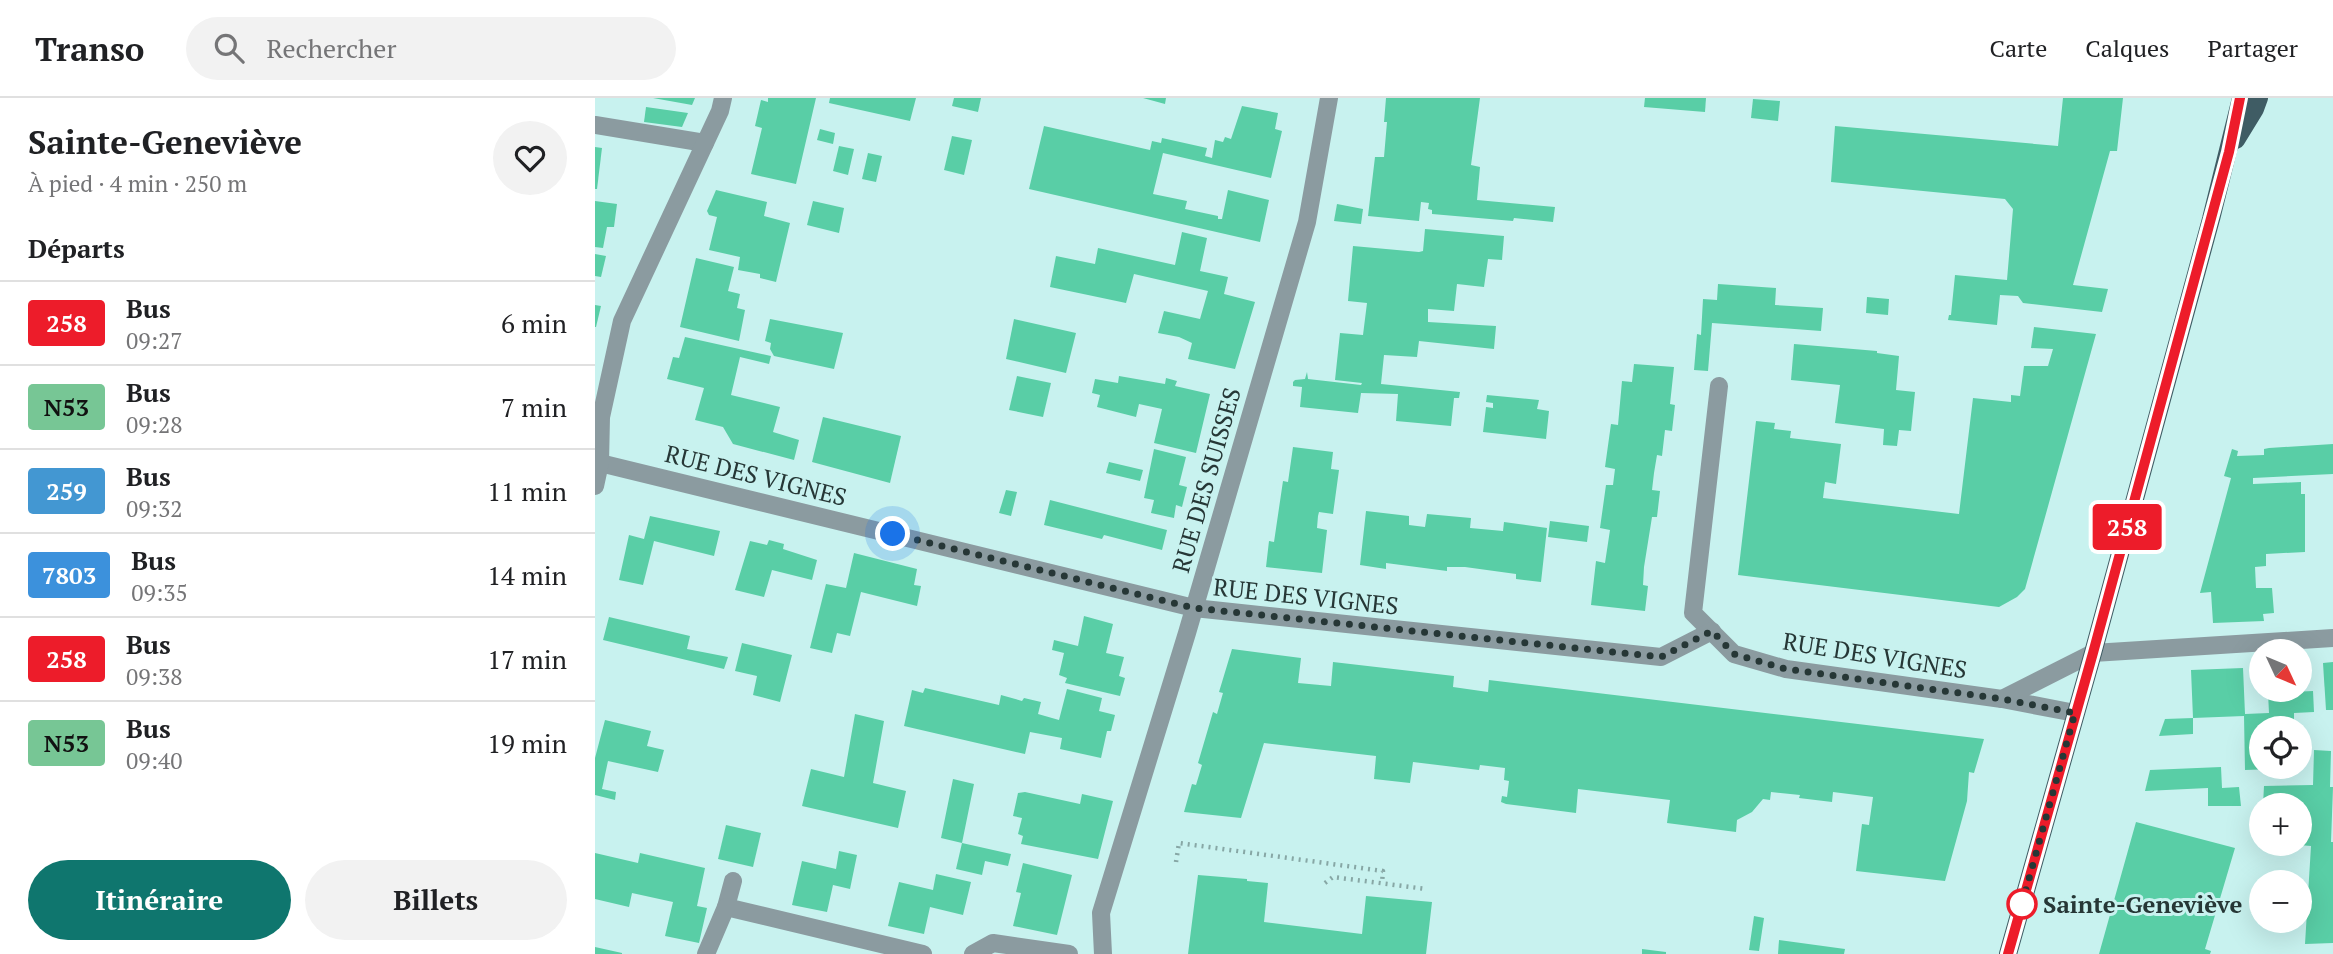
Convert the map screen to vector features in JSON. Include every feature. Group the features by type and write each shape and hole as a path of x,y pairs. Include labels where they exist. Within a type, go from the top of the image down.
{"main road":[{"path":"2008,954 2093,653 2229,152 2241,98"},
{"path":"2229,152 2259,98"}],"street":[{"path":"595,486 600,463 601,417 622,321 720,111 723,98"},
{"name":"RUE DES SUISSES","path":"1103,954 1101,913 1307,222 1329,98"},
{"path":"595,125 705,143"},
{"path":"1712,631 1693,614 1719,386"},
{"name":"RUE DES VIGNES","path":"600,463 1194,608 1661,657 1712,631 1734,654 1786,669 2002,699 2075,713"},
{"path":"2002,699 2093,653 2333,638"},
{"path":"706,954 726,907 733,881"},
{"path":"726,907 923,954"},
{"path":"973,954 993,943 1069,954"}],"path":[{"path":"1175,862 1179,844 1383,871 1382,883"},
{"path":"1325,883 1333,877 1426,889"}],"building":[{"path":"653,98 695,98 692,105"},
{"path":"768,98 816,98 796,184 751,174 762,128 755,126 761,100 768,102"},
{"path":"830,98 916,98 910,121 829,103"},
{"path":"954,98 981,98 978,112 952,106"},
{"path":"1143,98 1166,98 1165,104"},
{"path":"1386,98 1480,98 1471,165 1480,167 1477,200 1555,207 1553,222 1432,214 1432,210 1428,209 1429,203 1421,202 1419,221 1368,216 1375,157 1384,157"},
{"path":"1645,98 1706,98 1705,112 1644,107"},
{"path":"2063,98 2123,98 2117,151 2110,151 2073,285 2108,289 2102,312 2023,303 2018,296 2000,295 1997,325 1948,320 1951,315 1955,275 2007,280 2013,209 2005,199 1831,182 1835,126 2058,146"},
{"path":"1753,99 1780,101 1778,121 1751,118"},
{"path":"1242,106 1278,113 1275,129 1282,131 1271,178 1163,153 1153,194 1187,201 1185,209 1218,216 1218,219 1222,219 1228,190 1269,200 1260,242 1029,189 1044,126 1150,150 1152,141 1161,143 1162,138 1207,148 1205,156 1212,158 1215,140 1223,142 1225,137 1231,139"},
{"path":"646,107 688,113 682,127 644,122"},
{"path":"820,129 835,133 833,144 817,140"},
{"path":"952,136 972,140 964,175 944,170"},
{"path":"839,146 854,149 848,175 833,171"},
{"path":"595,147 602,148 597,189 595,189"},
{"path":"868,153 882,156 876,182 862,179"},
{"path":"716,190 767,202 764,216 790,223 776,282 760,278 760,274 738,270 740,257 709,250 717,217 709,215 707,211"},
{"path":"595,201 617,204 614,227 607,227 603,248 595,247"},
{"path":"813,201 844,208 839,233 807,225"},
{"path":"1337,204 1363,209 1361,224 1334,221"},
{"path":"1425,229 1504,236 1502,260 1488,259 1484,287 1457,284 1454,311 1428,309 1428,322 1496,326 1494,349 1419,341 1417,357 1384,355 1381,384 1460,392 1459,398 1454,398 1451,426 1396,421 1398,394 1361,393 1358,413 1300,407 1302,387 1293,386 1293,382 1305,379 1307,372 1308,379 1362,383 1335,380 1340,333 1363,335 1367,303 1348,301 1353,246 1419,252 1423,251"},
{"path":"1182,232 1207,238 1200,271 1228,277 1224,294 1255,302 1235,369 1188,359 1192,343 1158,333 1164,311 1200,319 1208,291 1134,274 1126,303 1050,287 1056,256 1095,264 1098,248 1175,265"},
{"path":"595,254 606,256 601,277 595,276"},
{"path":"696,258 734,267 728,291 740,294 737,308 745,310 739,341 680,327"},
{"path":"1718,284 1776,288 1775,305 1823,308 1821,331 1712,323 1708,371 1694,370 1697,334 1701,335 1703,299 1717,300"},
{"path":"1867,297 1889,299 1888,315 1866,313"},
{"path":"595,305 601,306 596,327 595,327"},
{"path":"770,319 843,333 834,369 774,356 770,349 771,343 765,341"},
{"path":"1014,319 1076,333 1066,373 1006,359"},
{"path":"2034,327 2096,334 2025,589 2017,597 1999,607 1738,575 1756,421 1775,423 1774,429 1791,431 1790,438 1841,444 1836,484 1825,482 1823,498 1959,514 1973,398 2011,402 2011,395 2020,396 2024,366 2048,366 2053,349 2031,348"},
{"path":"685,337 771,356 769,364 740,357 731,395 780,407 773,432 799,440 794,460 733,444 723,427 695,420 704,388 667,379 673,357 679,358"},
{"path":"1794,344 1877,351 1899,356 1896,390 1915,392 1911,431 1899,430 1897,446 1883,445 1884,429 1835,423 1840,385 1791,380"},
{"path":"1634,364 1674,367 1670,404 1675,405 1672,431 1665,430 1662,456 1657,455 1654,473 1652,490 1660,491 1657,517 1652,517 1644,567 1643,585 1648,586 1645,611 1591,605 1596,561 1605,563 1610,530 1600,528 1606,485 1613,485 1615,469 1605,467 1611,424 1618,425 1622,381 1632,382"},
{"path":"1017,376 1051,383 1043,417 1009,410"},
{"path":"1119,376 1165,384 1166,378 1177,381 1175,386 1210,394 1196,453 1154,443 1162,409 1139,404 1136,417 1097,407 1100,395 1092,393 1095,379 1118,383"},
{"path":"1487,395 1539,400 1537,409 1549,411 1546,439 1483,432 1486,407 1493,408 1493,403 1486,402"},
{"path":"823,417 901,436 890,483 812,462"},
{"path":"2333,444 2333,474 2253,478 2253,484 2301,482 2301,494 2305,494 2305,552 2266,554 2266,566 2255,567 2256,588 2272,588 2274,613 2263,614 2264,621 2213,623 2211,592 2200,593 2231,478 2224,476 2232,449 2238,451 2237,456 2264,455 2264,449 2269,448"},
{"path":"1293,447 1333,452 1331,469 1339,470 1333,514 1319,512 1318,516 1317,528 1327,530 1322,573 1266,567 1269,541 1274,542 1283,481 1288,482"},
{"path":"1154,449 1186,457 1179,485 1187,487 1182,507 1176,505 1174,518 1151,513 1154,500 1144,498"},
{"path":"1109,462 1143,470 1140,481 1106,473"},
{"path":"1006,490 1017,492 1011,516 999,513"},
{"path":"1050,500 1167,530 1162,550 1104,535 1102,539 1044,525"},
{"path":"1366,511 1409,516 1409,525 1425,527 1427,514 1471,518 1470,528 1503,531 1504,522 1547,528 1541,582 1516,579 1516,574 1465,567 1447,567 1447,571 1386,563 1386,569 1360,565"},
{"path":"650,516 720,531 714,556 654,541 643,585 619,580 629,535 644,539"},
{"path":"1550,521 1589,526 1587,542 1548,537"},
{"path":"769,540 784,544 783,549 817,560 812,580 772,570 764,597 735,590 750,541 767,545"},
{"path":"854,553 917,569 914,585 921,586 917,606 861,592 850,636 837,633 832,653 810,648 826,584 846,588"},
{"path":"1084,616 1113,624 1106,653 1124,657 1119,676 1125,678 1120,696 1065,683 1067,678 1059,675 1064,653 1052,650 1054,640 1078,646"},
{"path":"609,617 690,636 687,649 728,657 724,669 603,640"},
{"path":"742,643 792,655 780,702 753,695 757,676 735,671"},
{"path":"1232,649 1301,658 1298,683 1331,686 1333,662 1454,676 1453,687 1488,692 1489,680 1984,739 1974,773 1969,772 1967,801 1945,881 1856,871 1862,824 1869,825 1873,797 1833,792 1832,802 1771,792 1770,800 1763,799 1752,812 1737,820 1736,832 1667,823 1670,800 1578,789 1576,813 1506,804 1501,802 1502,796 1507,797 1509,781 1504,780 1505,768 1480,765 1479,770 1413,762 1410,783 1374,779 1376,756 1264,743 1241,818 1184,812 1192,784 1196,785 1202,765 1198,763 1213,712 1217,714 1223,693 1219,692"},
{"path":"2333,662 2333,710 2326,710 2323,663"},
{"path":"2243,668 2245,714 2269,713 2268,702 2312,702 2313,691 2314,712 2294,713 2294,716 2249,716 2249,770 2245,770 2244,716 2193,718 2191,670"},
{"path":"925,688 999,705 1001,695 1022,701 1024,698 1041,702 1038,714 1059,720 1067,689 1102,698 1099,711 1115,715 1111,731 1107,731 1101,758 1060,749 1062,738 1030,732 1025,754 904,726 912,690 923,693"},
{"path":"855,714 884,721 873,783 906,791 898,828 802,806 811,769 844,777"},
{"path":"2193,718 2193,734 2159,736 2165,719"},
{"path":"605,720 651,731 647,746 664,750 658,772 608,761 602,789 616,792 615,800 595,795 595,758"},
{"path":"2314,750 2331,751 2333,943 2305,944 2306,933 2312,933 2312,870 2310,870 2312,793 2264,793 2264,786 2313,785"},
{"path":"2221,767 2222,788 2239,787 2241,806 2208,806 2208,788 2145,791 2150,770"},
{"path":"953,779 974,784 962,843 941,838"},
{"path":"1025,792 1080,804 1082,794 1113,801 1098,859 1021,844 1023,836 1018,834 1022,818 1013,816 1018,793"},
{"path":"2136,822 2235,848 2205,949 2211,951 2210,954 2099,954"},
{"path":"726,825 761,833 753,867 718,859"},
{"path":"962,843 1011,854 1008,866 985,861 982,875 956,869"},
{"path":"839,851 857,855 850,889 833,885 827,912 792,905 802,861 836,869"},
{"path":"595,853 638,863 640,853 705,868 697,906 707,908 699,943 665,936 673,902 632,893 629,907 595,899"},
{"path":"1023,863 1072,875 1057,935 1013,926 1021,893 1016,892"},
{"path":"936,874 971,882 963,915 930,907 924,934 888,926 899,882 933,890"},
{"path":"1198,875 1268,883 1264,922 1362,934 1366,896 1432,902 1426,954 1188,954"},
{"path":"1754,916 1764,918 1759,951 1749,950"},
{"path":"1779,940 1845,949 1844,954 1778,954"},
{"path":"595,947 622,953 622,954 595,954"},
{"path":"1642,949 1666,952 1666,954 1642,954"}],"bus line":[{"name":"258","path":"2008,954 2100,628 2229,152 2240,98"}],"place":[{"name":"Sainte-Geneviève","path":"2022,904"}],"route":[{"path":"893,534 1194,608 1661,657 1712,631 1734,654 1786,669 2002,699 2075,713 2022,904"}]}
